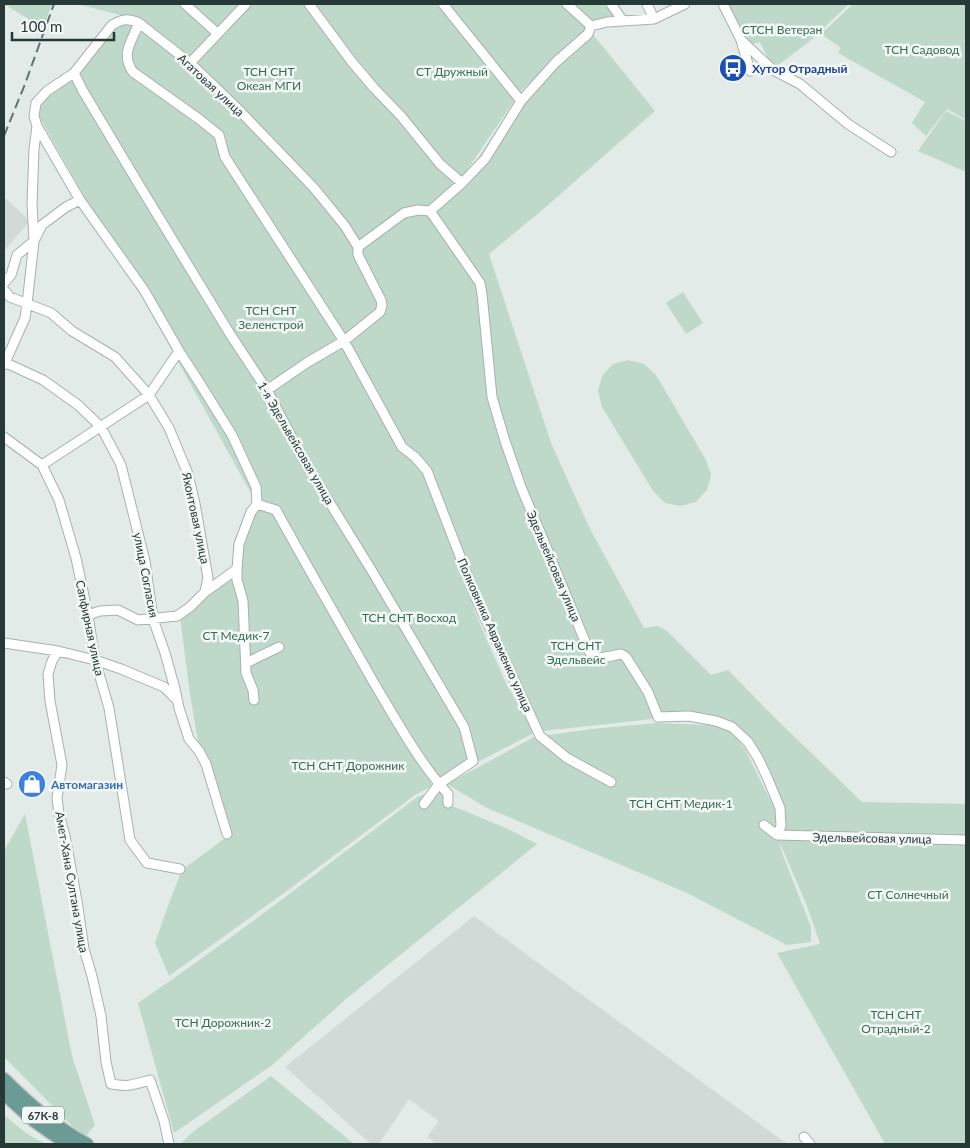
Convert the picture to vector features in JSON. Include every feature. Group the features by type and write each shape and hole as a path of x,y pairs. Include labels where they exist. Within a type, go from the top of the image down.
{"main road":[{"name":"67К-8","path":"4,1079 21,1097 52,1122 87,1144"},
{"name":"67К-8","path":"4,1094 34,1122 67,1144"}],"street":[{"path":"185,4 217,34"},
{"path":"190,63 246,4"},
{"path":"309,4 374,88 401,116 440,164 462,183"},
{"path":"442,4 521,101"},
{"path":"567,4 590,30"},
{"path":"611,4 623,21"},
{"path":"648,4 654,19"},
{"path":"358,247 404,213 418,210 430,211 462,183 484,159 521,101 556,62 590,30 607,22 654,19 685,4"},
{"path":"723,4 741,40 750,71"},
{"path":"139,23 120,20 112,25 74,73 47,91 36,103 34,116 37,126 80,200 144,290 179,351 232,434 256,487 257,504 251,512 240,544 237,569 237,580 242,601 246,673 253,690 254,700"},
{"name":"Агатовая улица","path":"139,23 190,63 238,109 314,188 345,226 358,247 358,256 381,300 380,312 344,341 308,362 267,390"},
{"name":"Полковника Авраменко улица","path":"139,23 127,52 129,66 133,72 219,135 225,157 344,341 402,448 414,457 427,471 477,600 540,736 567,758 611,782"},
{"path":"741,40 773,70 800,84 848,124 891,152"},
{"name":"1-я Эдельвейсовая улица","path":"74,73 138,183 230,334 267,390 304,461 372,571 464,728 473,761 439,784 424,804"},
{"path":"4,363 25,318 27,304 34,242 32,204 34,149 37,126"},
{"path":"4,283 10,276 17,255 34,242 42,225 66,207 80,200"},
{"name":"Эдельвейсовая улица","path":"430,211 480,283 492,397 520,487 591,654 598,658 621,654 626,657 648,692 658,717 689,716 716,722 732,727 748,742 761,764 780,808 781,826 777,835 966,840"},
{"name":"Яхонтовая улица","path":"4,290 10,297 52,313 72,331 115,357 149,395 169,428 188,474 208,578 205,592"},
{"path":"42,465 149,395 179,351"},
{"name":"улица Согласия","path":"4,363 43,380 78,405 101,427 121,465 145,561 154,619 177,700 189,738 206,764 227,834"},
{"name":"Сапфирная улица","path":"4,437 42,465 59,500 76,558 95,660 110,708 130,840 147,863 180,869"},
{"path":"257,504 276,510 382,696 419,757 448,794 448,803"},
{"path":"88,615 100,611 118,610 138,620 177,616 190,607 205,592 237,569"},
{"path":"4,643 58,651 95,660 164,688 177,700"},
{"path":"246,663 279,647"},
{"name":"Амет-Хана Султана улица","path":"58,651 52,661 48,674 50,701 62,765 57,798 77,901 84,950 101,1016 106,1062 111,1084 130,1086 150,1080 164,1121 169,1144"},
{"path":"764,826 777,835"}],"shaded area":[{"path":"4,197 30,221 4,251"},
{"path":"474,916 787,1144 437,1144 427,1137 439,1121 409,1099 379,1144 371,1144 285,1067"}],"green space":[{"path":"4,4 52,4 43,28"},
{"path":"77,4 305,4 457,186 522,94 591,32 655,111 489,254 551,443 589,527 644,628 658,626 667,631 711,675 728,670 862,802 966,804 966,1144 885,1144 777,953 820,944 807,906 780,843 811,927 811,942 787,945 687,893 485,807 447,784 534,737 656,723 710,725 731,731 745,749 775,810 777,827 778,810 758,764 729,719 652,719 535,732 470,601 504,679 534,733 435,784 429,777 432,786 415,795 169,976 155,943 182,870 224,839 199,747 180,617 232,568 246,509 257,504 37,113 40,104 73,77 101,44 120,15"},
{"name":"СТ Дружный","path":"311,4 609,4 619,19 588,28 520,92 461,179 401,117"},
{"name":"СТСН Ветеран","path":"722,4 849,4 810,41 773,69 760,42 752,44 739,40"},
{"name":"ТСН Садовод","path":"853,4 966,4 966,120 947,109 926,136 912,123 925,102 838,53 841,48 821,34"},
{"path":"946,111 966,121 966,172 918,151"},
{"path":"683,292 703,323 686,334 666,303"},
{"path":"628,360 644,364 656,375 706,460 711,475 707,490 696,502 680,506 665,503 653,491 602,407 598,391 602,376 613,364"},
{"name":"ТСН Дорожник-2","path":"440,788 446,795 445,803 506,828 537,844 346,999 271,1066 174,1133 138,1003 244,928 417,797"},
{"path":"25,814 72,1056 95,1125 84,1138 4,1057 4,851"},
{"path":"271,1076 354,1144 180,1144 194,1131"},
{"path":"4,1115 26,1133 45,1144 4,1144"}],"railway":[{"path":"4,136 54,4"}],"place":[{"name":"Хутор Отрадный","path":"733,68"},
{"name":"Автомагазин","path":"32,784"}],"park label":[{"name":"ТСН СНТ Океан МГИ","path":"269,78"},
{"name":"ТСН СНТ Зеленстрой","path":"271,317"},
{"name":"ТСН СНТ Восход","path":"409,617"},
{"name":"СТ Медик-7","path":"236,635"},
{"name":"ТСН СНТ Эдельвейс","path":"576,652"},
{"name":"ТСН СНТ Дорожник","path":"348,765"},
{"name":"ТСН СНТ Медик-1","path":"681,803"},
{"name":"СТ Солнечный","path":"908,894"},
{"name":"ТСН СНТ Отрадный-2","path":"896,1021"}]}
